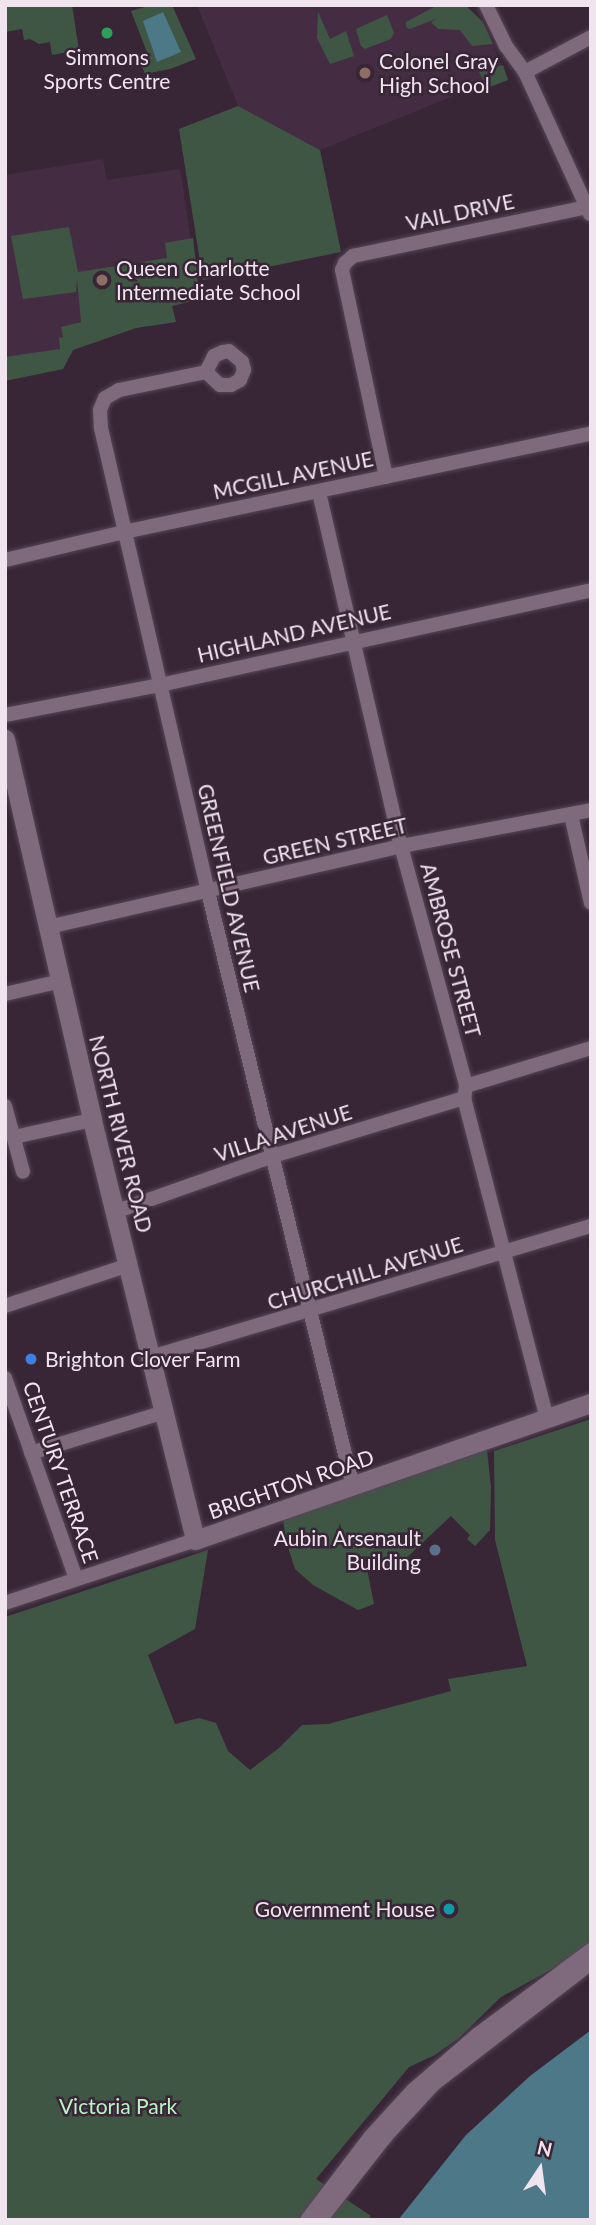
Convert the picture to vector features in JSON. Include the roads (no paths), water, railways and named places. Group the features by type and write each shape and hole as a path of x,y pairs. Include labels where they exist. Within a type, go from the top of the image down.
{"main road":[{"name":"NORTH RIVER ROAD","path":"5,739 92,1120 117,1212 195,1540"},
{"name":"BRIGHTON ROAD","path":"195,1540 591,1403"}],"street":[{"path":"486,5 503,40 525,72 589,211"},
{"path":"525,72 591,37"},
{"name":"VAIL DRIVE","path":"386,477 342,270 345,263 353,256 589,211"},
{"name":"GREENFIELD AVENUE","path":"206,372 119,390 105,398 100,410 101,428 208,892 353,1487"},
{"name":"MCGILL AVENUE","path":"5,560 124,532 591,434"},
{"name":"AMBROSE STREET","path":"318,492 401,846 547,1418"},
{"name":"HIGHLAND AVENUE","path":"5,715 160,685 353,640 591,590"},
{"name":"GREEN STREET","path":"48,927 401,846 591,810"},
{"path":"570,815 591,903"},
{"path":"5,995 61,981"},
{"name":"VILLA AVENUE","path":"117,1212 591,1048"},
{"path":"5,1106 23,1172"},
{"path":"14,1137 92,1120"},
{"name":"CHURCHILL AVENUE","path":"151,1357 310,1312 591,1226"},
{"path":"5,1306 129,1265"},
{"name":"CENTURY TERRACE","path":"5,1378 76,1579"},
{"path":"32,1452 164,1412"},
{"name":"BRIGHTON ROAD","path":"5,1603 195,1540"},
{"path":"307,2220 370,2137 413,2090 478,2034 591,1950"},
{"path":"320,2220 377,2146 434,2084 591,1963"}],"water":[{"path":"163,12 181,52 157,62 143,21"},
{"path":"591,2030 591,2220 398,2220 466,2135 530,2076"}],"place":[{"name":"Simmons Sports Centre","path":"107,33"},
{"name":"Colonel Gray High School","path":"365,73"},
{"name":"Queen Charlotte Intermediate School","path":"102,280"},
{"name":"Brighton Clover Farm","path":"31,1359"},
{"name":"Aubin Arsenault Building","path":"435,1550"},
{"name":"Government House","path":"449,1909"}],"park label":[{"name":"Victoria Park","path":"118,2106"}]}
